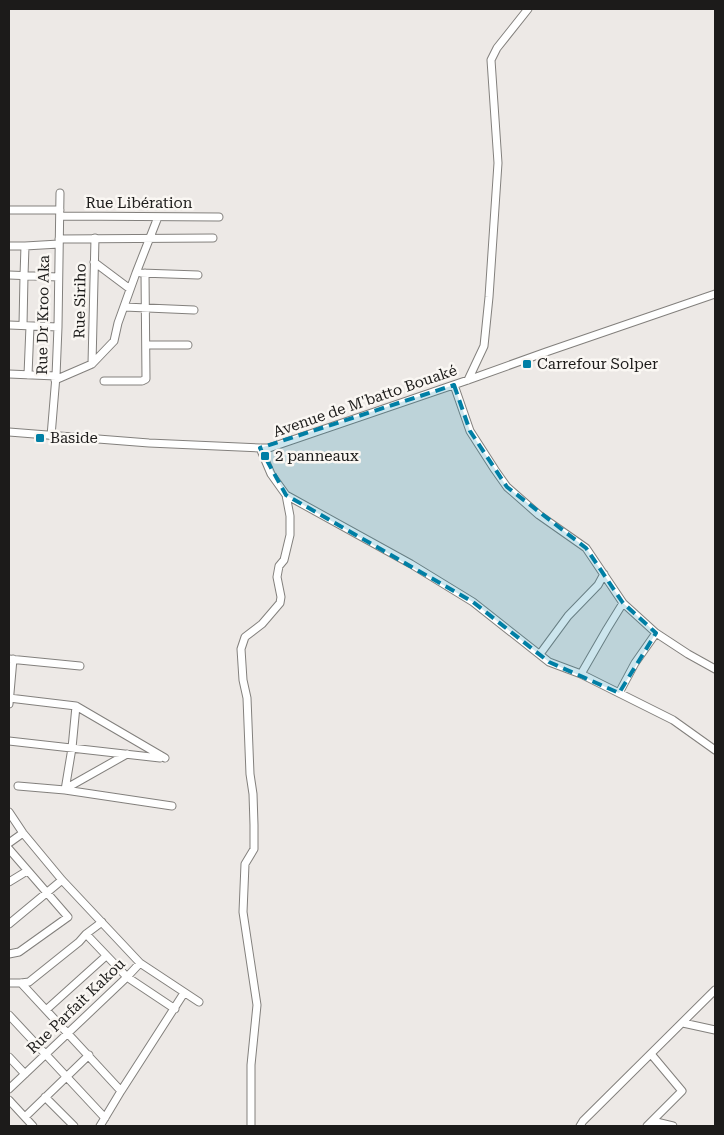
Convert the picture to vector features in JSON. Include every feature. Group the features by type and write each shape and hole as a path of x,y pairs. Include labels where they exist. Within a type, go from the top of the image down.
{"street":[{"path":"468,380 484,346 490,297 498,163 491,60 497,48 528,9"},
{"name":"Rue Dr Kroo Aka","path":"51,436 58,327 60,193"},
{"name":"Rue Libération","path":"9,210 158,217 219,217"},
{"path":"9,374 28,374 56,378 92,364 114,341 130,288 158,217"},
{"path":"9,246 95,238 213,238"},
{"name":"Rue Siriho","path":"92,364 95,238"},
{"path":"25,246 24,276 28,374"},
{"path":"94,262 130,288"},
{"path":"136,273 198,274"},
{"path":"104,381 142,381 146,379 145,273"},
{"path":"9,275 58,277"},
{"name":"Avenue de M'batto Bouaké","path":"9,432 149,443 269,448 715,294"},
{"path":"124,308 194,310"},
{"path":"9,325 58,327"},
{"path":"146,345 188,345"},
{"path":"454,385 470,431 507,487 539,515 586,548 624,603 656,633 715,669"},
{"path":"260,448 270,474 286,495 411,564 473,602 549,662 581,674 673,720 715,750"},
{"path":"251,1126 251,1065 257,1006 243,912 245,864 254,848 254,805 250,774 247,698 243,680 241,649 246,637 262,624 280,603 281,598 277,578 279,566 284,560 290,535 290,516 286,495"},
{"path":"540,654 568,616 598,585 604,574"},
{"path":"581,674 624,603"},
{"path":"619,693 635,663 656,633"},
{"path":"9,704 11,659 80,666"},
{"path":"9,698 76,706 164,758 9,741"},
{"path":"65,790 76,706"},
{"path":"65,790 127,754"},
{"path":"18,786 65,790 172,806"},
{"path":"9,812 23,833 62,880 140,963 199,1002"},
{"path":"9,843 23,833"},
{"path":"9,849 68,917 19,952 9,954"},
{"path":"9,882 27,871"},
{"path":"9,924 62,880"},
{"path":"9,984 29,982 102,922"},
{"path":"86,934 127,977 175,1008"},
{"path":"46,1010 106,956"},
{"name":"Rue Parfait Kakou","path":"9,1089 140,963"},
{"path":"21,983 121,1091"},
{"path":"580,1126 715,990"},
{"path":"100,1126 184,993"},
{"path":"9,1016 105,1118"},
{"path":"683,1023 715,1030"},
{"path":"650,1123 682,1091 651,1054"},
{"path":"25,1117 88,1055"},
{"path":"9,1057 25,1074"},
{"path":"45,1097 74,1126"},
{"path":"9,1100 34,1126"},
{"path":"650,1123 673,1126"}],"highlighted area":[{"path":"454,385 470,431 507,487 586,548 623,603 656,633 619,693 549,662 473,602 286,495 260,448"}],"place":[{"name":"Carrefour Solper","path":"527,364"},
{"name":"Baside","path":"40,438"},
{"name":"2 panneaux","path":"265,456"}]}
